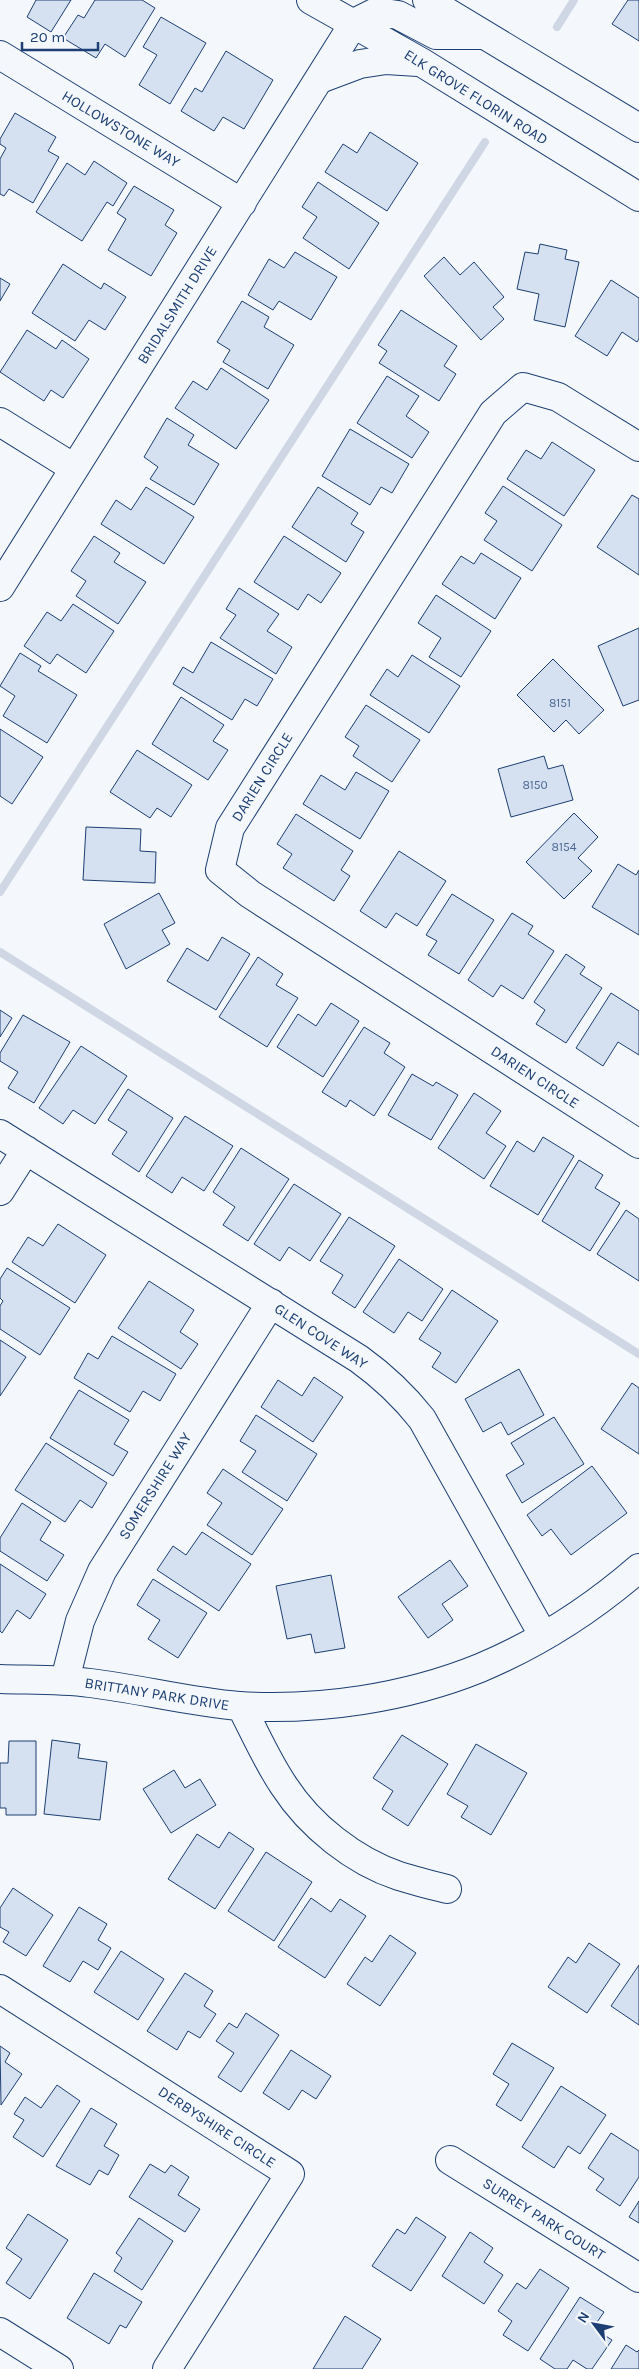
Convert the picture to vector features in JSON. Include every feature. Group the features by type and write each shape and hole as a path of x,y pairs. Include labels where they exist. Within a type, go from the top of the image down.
{"street":[{"name":"ELK GROVE FLORIN ROAD","path":"311,0 421,62 639,197"},
{"path":"427,0 634,121"},
{"path":"354,23 376,12 398,15 436,35 485,35"},
{"name":"BRIDALSMITH DRIVE","path":"0,587 354,23"},
{"name":"HOLLOWSTONE WAY","path":"0,55 242,203"},
{"path":"320,79 360,64 386,60 421,62"},
{"name":"DARIEN CIRCLE","path":"639,447 558,397 523,387 493,413 230,828 220,870 250,894 639,1144"},
{"path":"0,422 74,468"},
{"name":"GLEN COVE WAY","path":"0,1134 359,1359 404,1396 422,1419 543,1634"},
{"path":"0,1191 26,1150"},
{"name":"SOMERSHIRE WAY","path":"65,1680 80,1621 102,1571 271,1304"},
{"name":"BRITTANY PARK DRIVE","path":"0,1679 65,1680 93,1683 181,1700 241,1706 302,1706 362,1700 421,1687 480,1668 543,1634 594,1603 639,1568"},
{"path":"241,1706 284,1787 302,1810 323,1831 346,1849 372,1864 398,1876 447,1889"},
{"name":"DERBYSHIRE CIRCLE","path":"0,1989 290,2174 168,2369"},
{"name":"SURREY PARK COURT","path":"450,2160 639,2278"},
{"path":"0,2332 59,2369"}],"building":[{"path":"36,0 71,0 51,32 27,17"},
{"path":"95,0 142,0 155,8 125,57 105,44 96,58 63,38 78,15 84,18"},
{"path":"628,0 639,0 639,41 612,24"},
{"path":"161,17 206,43 170,104 139,85 157,55 143,47"},
{"path":"226,51 273,80 244,129 223,117 214,131 181,111 195,88 202,92"},
{"path":"15,113 56,137 48,151 59,157 33,203 9,189 4,196 0,194 0,159 6,148 0,144 0,139"},
{"path":"370,132 418,163 387,211 325,172 343,144 357,153"},
{"path":"94,161 127,183 113,206 107,202 82,241 36,212 67,163 85,175"},
{"path":"318,182 379,223 349,269 303,238 317,217 302,207"},
{"path":"134,186 174,210 165,225 177,233 151,276 108,250 126,219 117,213"},
{"path":"540,244 567,250 565,259 579,262 565,327 534,320 539,294 517,289 525,252 538,254"},
{"path":"295,252 337,277 311,320 279,301 273,310 248,295 269,259 284,268"},
{"path":"444,257 460,275 474,262 504,297 493,307 504,319 481,340 424,276"},
{"path":"63,264 101,289 104,283 126,297 105,330 89,320 75,341 32,313"},
{"path":"0,278 10,284 0,301"},
{"path":"611,280 639,298 639,339 637,342 622,332 607,356 575,336"},
{"path":"242,301 269,317 264,327 294,345 268,389 223,362 230,350 217,342"},
{"path":"401,310 457,346 444,366 456,374 439,401 379,363 387,351 378,345"},
{"path":"27,330 56,349 62,340 89,359 63,398 51,390 44,401 0,372"},
{"path":"221,368 269,400 236,449 175,408 193,381 207,390"},
{"path":"387,376 419,396 406,416 429,432 412,458 357,423"},
{"path":"167,418 194,435 188,445 219,464 194,505 150,479 158,467 144,457"},
{"path":"350,429 409,464 392,493 381,487 370,505 322,476"},
{"path":"552,442 595,470 564,516 507,479 526,450 541,459"},
{"path":"503,486 562,525 532,571 484,540 497,521 485,513"},
{"path":"146,487 194,517 164,564 101,524 116,500 131,510"},
{"path":"318,487 358,513 351,524 364,532 346,562 292,527"},
{"path":"632,495 639,499 639,575 597,547"},
{"path":"94,536 120,553 114,562 146,582 118,624 76,596 86,581 71,571"},
{"path":"284,536 341,573 321,603 308,594 298,610 254,582"},
{"path":"481,553 521,578 495,619 442,584 461,556 474,564"},
{"path":"239,588 279,614 267,631 292,647 276,674 220,638 236,615 226,609"},
{"path":"436,595 491,631 461,677 429,657 441,638 418,623"},
{"path":"73,604 114,631 86,673 57,654 50,664 24,646 47,612 61,621"},
{"path":"639,628 639,700 623,706 598,646"},
{"path":"211,642 273,679 257,706 245,699 232,720 173,684 183,667 193,673"},
{"path":"20,653 41,666 38,671 77,695 47,743 3,716 15,696 0,686"},
{"path":"412,655 460,686 429,733 370,695 387,669 398,677"},
{"path":"553,659 604,710 579,734 566,720 554,732 517,695"},
{"path":"181,697 224,725 213,741 228,750 208,780 152,744"},
{"path":"366,705 420,740 392,782 353,756 359,746 345,737"},
{"path":"0,729 43,757 12,804 0,796"},
{"path":"137,750 192,785 171,817 157,808 150,818 110,792"},
{"path":"544,756 548,769 563,765 573,800 511,817 498,769"},
{"path":"356,772 389,791 360,839 303,804 321,775 345,790"},
{"path":"574,813 598,837 578,858 592,871 564,899 526,862"},
{"path":"296,814 353,851 341,870 350,876 334,901 283,868 292,854 277,844"},
{"path":"86,827 141,829 140,851 156,852 155,883 83,880"},
{"path":"399,851 446,881 417,926 396,913 386,928 360,911"},
{"path":"618,864 636,875 639,870 639,935 592,907"},
{"path":"159,893 175,923 162,930 170,944 126,969 104,924"},
{"path":"452,894 494,920 459,974 428,955 437,941 426,935"},
{"path":"512,913 533,926 528,934 554,951 523,999 501,985 493,997 468,980"},
{"path":"222,937 250,954 216,1010 167,981 187,948 208,961"},
{"path":"566,954 585,967 580,974 602,988 566,1043 536,1024 545,1010 534,1002"},
{"path":"258,957 283,974 276,985 298,998 267,1047 219,1017"},
{"path":"611,993 639,1011 639,1055 618,1042 603,1066 576,1048"},
{"path":"331,1003 359,1021 323,1077 277,1047 298,1014 316,1026"},
{"path":"0,1010 12,1018 0,1037"},
{"path":"23,1015 70,1042 34,1103 8,1088 18,1072 0,1061 0,1053"},
{"path":"364,1027 390,1043 384,1053 405,1067 374,1116 350,1100 346,1107 322,1092"},
{"path":"81,1046 127,1076 95,1124 73,1110 63,1124 39,1108"},
{"path":"412,1074 433,1086 436,1082 458,1095 431,1140 388,1115"},
{"path":"128,1089 173,1118 139,1172 112,1154 127,1132 108,1120"},
{"path":"474,1093 501,1111 486,1133 506,1146 484,1179 438,1148"},
{"path":"185,1116 233,1146 204,1191 182,1177 172,1193 146,1176"},
{"path":"543,1137 574,1156 538,1215 490,1186 517,1141 534,1152"},
{"path":"241,1148 289,1179 248,1241 223,1225 235,1207 213,1192"},
{"path":"579,1160 603,1175 595,1188 620,1203 590,1251 542,1221"},
{"path":"294,1184 341,1214 310,1261 289,1247 280,1261 254,1244"},
{"path":"626,1210 639,1219 639,1281 597,1254"},
{"path":"349,1217 395,1246 355,1308 332,1293 343,1275 320,1261"},
{"path":"58,1224 106,1255 75,1303 12,1262 28,1237 43,1246"},
{"path":"399,1259 443,1289 422,1321 408,1312 394,1333 363,1312"},
{"path":"7,1268 70,1308 40,1355 0,1329 0,1306 3,1301 0,1298 0,1279"},
{"path":"149,1281 194,1310 180,1332 198,1344 181,1369 118,1328"},
{"path":"452,1290 498,1321 456,1383 432,1367 441,1353 419,1339"},
{"path":"112,1336 176,1374 160,1401 143,1391 130,1412 74,1378 88,1353 98,1359"},
{"path":"0,1340 26,1357 0,1396"},
{"path":"519,1369 544,1415 508,1435 501,1422 483,1432 465,1399"},
{"path":"314,1377 343,1397 313,1442 261,1407 278,1380 302,1396"},
{"path":"632,1383 639,1388 639,1454 601,1429"},
{"path":"79,1390 129,1420 114,1444 128,1452 113,1476 50,1438"},
{"path":"256,1415 317,1454 287,1501 242,1472 256,1451 240,1441"},
{"path":"554,1417 584,1464 522,1503 506,1475 524,1464 511,1443"},
{"path":"46,1443 107,1483 92,1508 80,1500 65,1522 15,1490"},
{"path":"592,1466 627,1513 571,1555 551,1529 542,1536 527,1515"},
{"path":"223,1469 283,1509 252,1555 207,1525 222,1503 207,1493"},
{"path":"22,1503 51,1522 40,1540 64,1555 47,1581 0,1551 0,1538"},
{"path":"202,1532 251,1564 219,1611 157,1570 173,1546 186,1555"},
{"path":"450,1560 468,1586 442,1604 453,1620 428,1638 398,1597"},
{"path":"0,1564 46,1594 30,1619 17,1610 2,1633 0,1631"},
{"path":"331,1575 345,1648 315,1653 311,1634 287,1639 276,1586"},
{"path":"153,1579 207,1613 178,1658 148,1639 160,1620 137,1605"},
{"path":"402,1735 448,1764 408,1826 382,1809 393,1791 373,1778"},
{"path":"52,1740 80,1744 78,1758 107,1762 100,1820 44,1814"},
{"path":"9,1741 36,1741 36,1815 6,1815 6,1808 0,1808 0,1763 8,1763"},
{"path":"476,1744 527,1773 491,1835 461,1817 468,1806 447,1794"},
{"path":"174,1770 185,1788 200,1779 216,1805 171,1833 143,1789"},
{"path":"229,1832 254,1849 215,1909 168,1879 197,1834 219,1848"},
{"path":"266,1852 312,1882 274,1941 228,1911"},
{"path":"13,1888 53,1915 26,1956 3,1942 9,1932 0,1927 0,1908"},
{"path":"311,1898 331,1912 340,1899 366,1916 325,1978 278,1947"},
{"path":"79,1907 107,1924 98,1940 111,1948 98,1970 83,1961 70,1982 43,1966"},
{"path":"390,1935 416,1953 380,2006 347,1984 365,1957 372,1962"},
{"path":"589,1943 620,1964 587,2013 548,1987 568,1957 576,1963"},
{"path":"121,1951 164,1979 138,2020 94,1992"},
{"path":"639,1965 639,2025 611,2006"},
{"path":"185,1973 213,1991 204,2006 216,2014 200,2038 188,2031 177,2050 147,2031"},
{"path":"246,2013 279,2035 241,2092 218,2077 234,2053 216,2041 229,2023 237,2028"},
{"path":"512,2043 554,2068 521,2121 496,2105 509,2084 493,2074"},
{"path":"0,2046 10,2053 5,2062 22,2074 1,2105"},
{"path":"291,2050 331,2076 316,2099 302,2090 289,2110 263,2093"},
{"path":"57,2085 80,2101 43,2157 13,2137 24,2120 14,2114 25,2097 41,2108"},
{"path":"561,2086 606,2115 580,2154 568,2146 554,2168 522,2147"},
{"path":"91,2108 117,2124 104,2146 119,2155 108,2175 99,2170 90,2185 56,2166"},
{"path":"611,2133 639,2151 639,2177 620,2206 596,2190 604,2179 588,2168"},
{"path":"150,2164 165,2173 171,2165 189,2177 178,2195 200,2209 185,2232 129,2197"},
{"path":"639,2201 639,2223 629,2217"},
{"path":"28,2214 68,2240 30,2299 6,2283 22,2259 6,2248"},
{"path":"416,2217 446,2237 411,2291 372,2266 397,2229 405,2234"},
{"path":"139,2218 173,2241 142,2290 114,2271 122,2258 116,2253"},
{"path":"470,2232 493,2248 484,2262 503,2275 484,2304 442,2276"},
{"path":"540,2269 569,2288 528,2351 503,2335 512,2321 498,2311 517,2283 526,2289"},
{"path":"94,2273 142,2302 126,2328 120,2325 109,2344 67,2318"},
{"path":"580,2297 604,2312 593,2328 612,2340 592,2369 587,2369 573,2360 567,2369 555,2369 540,2359"},
{"path":"345,2316 381,2339 362,2369 313,2369"},
{"path":"626,2345 637,2352 639,2350 639,2369 611,2369"}],"waterway":[{"path":"557,27 574,0"},
{"path":"0,892 485,142"},
{"path":"0,952 639,1354"}]}
